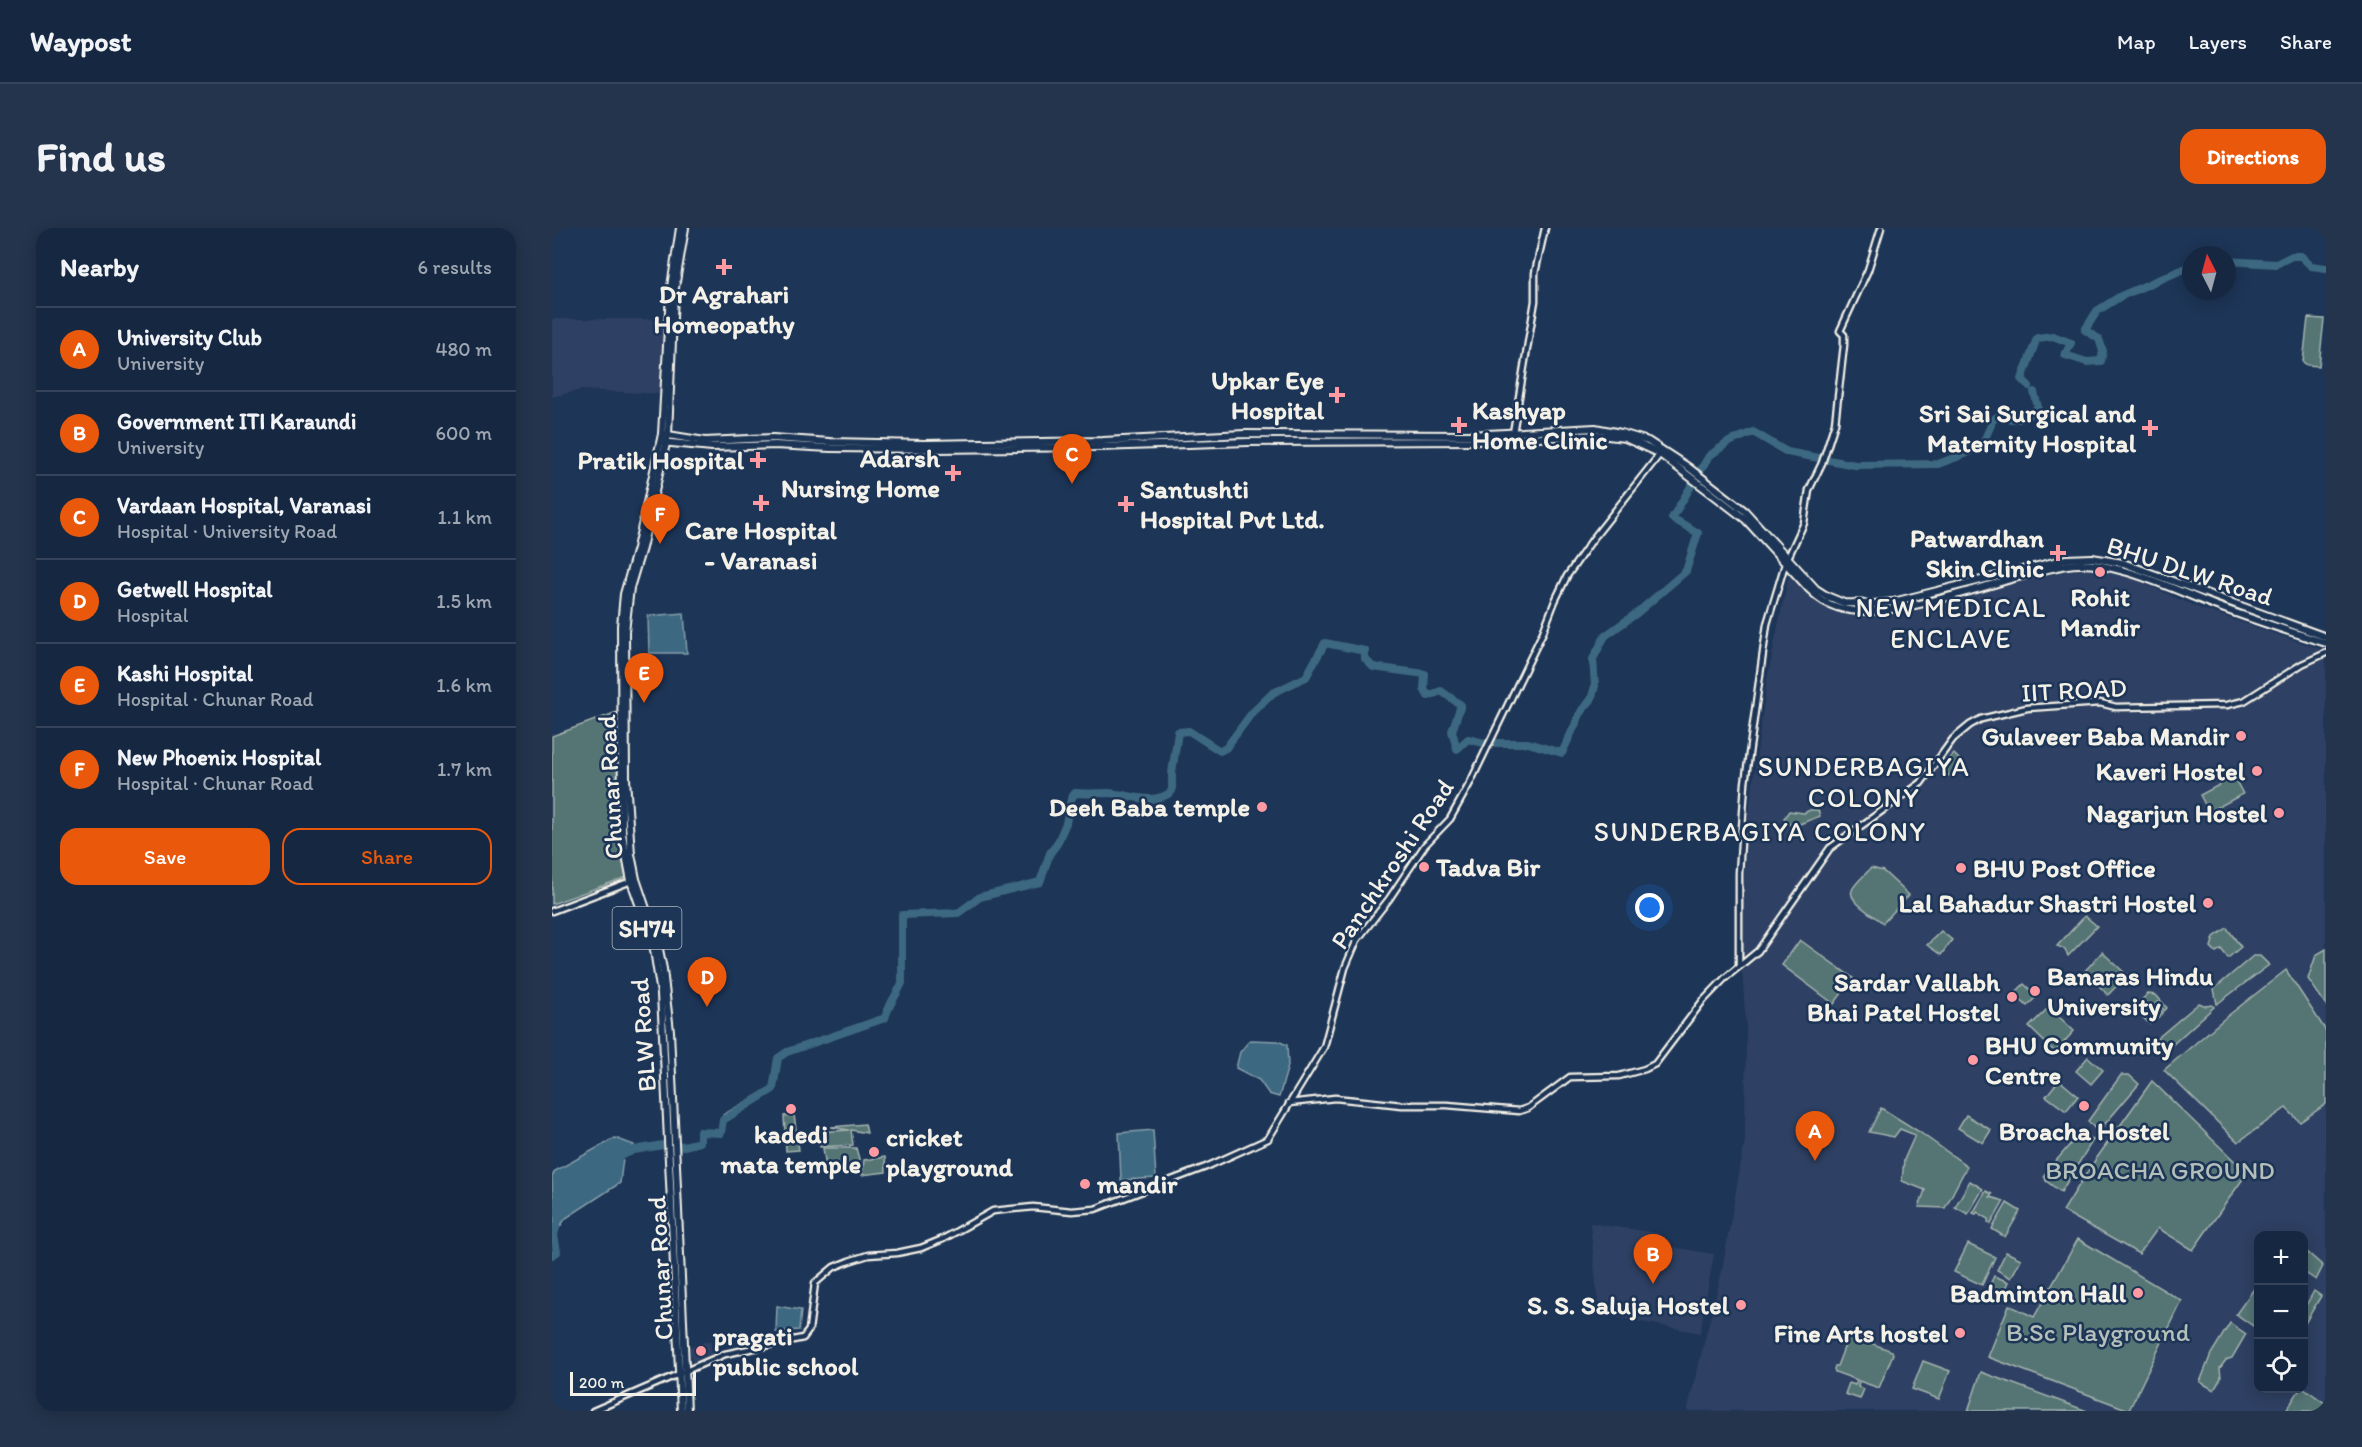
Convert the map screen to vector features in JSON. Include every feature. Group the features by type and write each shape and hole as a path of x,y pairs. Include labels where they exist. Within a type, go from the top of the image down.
{"main road":[{"name":"SH74","path":"664,438 670,293 680,228"},
{"name":"SH74","path":"664,438 675,294 685,228"},
{"path":"664,438 712,447 775,445 936,449 1245,442 1476,441 1595,428 1648,441 1687,470"},
{"path":"1512,436 1599,435 1625,438 1660,454 1687,470"},
{"name":"BLW Road","path":"664,438 621,612 622,834 633,880 654,944 668,1048 683,1372 681,1411"},
{"name":"BHU DLW Road","path":"1687,470 1699,475 1745,512 1821,600 1837,608 1870,611 1916,604 2069,564 2087,563 2106,566 2274,627 2326,643"},
{"name":"BHU DLW Road","path":"1687,470 1699,483 1745,519 1810,582 1827,596 1844,603 1893,602 2066,559 2105,560 2123,563 2326,637"},
{"name":"SH74","path":"683,1372 687,1411"}],"street":[{"path":"1512,436 1535,301 1535,273 1545,228"},
{"path":"1739,966 1739,873 1745,783 1767,624 1787,561 1804,523 1809,490 1822,463 1838,410 1844,339 1840,331 1868,270 1881,228"},
{"name":"Panchkroshi Road","path":"593,1411 725,1354 803,1338 808,1330 814,1283 834,1267 868,1255 897,1253 921,1248 943,1239 986,1214 1001,1209 1034,1207 1084,1211 1095,1209 1117,1198 1206,1167 1268,1138 1324,1047 1345,968 1357,940 1389,899 1425,845 1450,819 1543,632 1567,576 1660,454"},
{"name":"IIT ROAD","path":"1289,1103 1335,1098 1402,1105 1447,1105 1524,1110 1570,1077 1619,1076 1645,1069 1655,1064 1702,1002 1758,951 1830,848 1921,783 1953,738 1981,719 2027,708 2070,704 2100,703 2116,707 2227,705 2244,701 2302,664 2326,653"},
{"path":"552,911 633,880"}],"shaded area":[{"path":"552,319 665,319 662,394 581,390 552,397"},
{"name":"Banaras Hindu University","path":"2092,568 2112,569 2199,608 2326,651 2326,1411 1687,1411 1721,1275 1745,1140 1746,1026 1741,956 1747,826 1767,679 1789,573 1812,599 1830,609 1849,614 1868,615 1906,609 2065,571"},
{"path":"684,613 687,653 649,653 648,616"},
{"path":"1250,1040 1278,1041 1287,1045 1288,1066 1279,1097 1269,1094 1259,1080 1236,1068 1240,1052"},
{"path":"1153,1130 1156,1178 1121,1180 1119,1133"},
{"path":"615,1138 634,1145 623,1158 620,1183 566,1218 554,1235 552,1177 555,1171"},
{"path":"1590,1223 1657,1233 1669,1240 1672,1247 1714,1254 1700,1333 1599,1314"},
{"path":"777,1306 801,1310 799,1330 776,1332"},
{"name":"pragati public school","path":"710,1340 713,1355 692,1362 689,1347"}],"green space":[{"path":"2308,318 2324,319 2319,366 2307,365 2303,362"},
{"path":"617,712 621,819 627,877 552,904 552,736"},
{"path":"1954,754 1963,763 1949,776 1941,768"},
{"path":"2234,777 2243,794 2209,812 2200,795"},
{"path":"1818,810 1820,816 1792,827 1784,818 1789,811 1804,813"},
{"path":"1871,868 1883,871 1909,895 1883,923 1858,904 1852,894 1855,885"},
{"path":"2085,916 2097,926 2068,956 2065,949 2057,946"},
{"path":"2227,928 2241,947 2228,958 2221,949 2216,952 2211,947 2214,937"},
{"path":"1941,931 1952,940 1941,955 1927,945"},
{"path":"1800,940 1853,978 1834,1004 1782,965"},
{"path":"2326,949 2326,1005 2308,979 2316,955"},
{"path":"2102,952 2127,975 2108,995 2099,986 2101,983 2096,979 2094,981 2084,972"},
{"path":"2253,956 2260,956 2269,965 2217,1004 2214,989"},
{"path":"2286,970 2326,1031 2326,1104 2300,1122 2286,1108 2238,1142 2164,1070"},
{"path":"2024,984 2037,996 2027,1006 2014,994"},
{"path":"2148,994 2156,995 2167,1008 2164,1011 2158,1002 2155,1004 2163,1013 2150,1024 2132,1008"},
{"path":"2199,1003 2214,1007 2161,1055 2156,1051 2154,1041"},
{"path":"2049,1007 2074,1031 2055,1052 2029,1027"},
{"path":"2088,1057 2103,1070 2091,1084 2076,1071"},
{"path":"2121,1075 2129,1075 2139,1084 2098,1132 2088,1121"},
{"path":"2059,1080 2078,1096 2066,1111 2046,1096"},
{"name":"BROACHA GROUND","path":"2152,1081 2247,1173 2193,1250 2158,1228 2139,1254 2063,1211 2091,1166"},
{"path":"1881,1108 1967,1166 1945,1208 1919,1207 1925,1190 1902,1181 1904,1160 1915,1135 1900,1129 1894,1137 1869,1132"},
{"path":"794,1115 799,1150 786,1151 784,1116"},
{"path":"1966,1115 1991,1130 1983,1143 1958,1128"},
{"path":"865,1124 867,1133 851,1130 853,1145 820,1147 819,1132 849,1130 831,1127"},
{"path":"2078,1135 2093,1140 2061,1192 2046,1181 2044,1175"},
{"path":"823,1148 856,1148 861,1166 826,1167"},
{"path":"885,1157 886,1172 862,1175 864,1160"},
{"path":"1970,1181 1983,1189 1968,1214 1955,1207"},
{"path":"1986,1191 1992,1194 1990,1197 2004,1201 1991,1224 1988,1222 1989,1219 1977,1212 1973,1213"},
{"path":"2007,1203 2020,1211 2005,1237 1992,1229"},
{"name":"B.Sc Playground","path":"2078,1239 2182,1301 2129,1410 1988,1357 2009,1305 2034,1317"},
{"path":"1968,1244 1995,1257 1982,1285 1954,1272"},
{"path":"2006,1252 2021,1259 2011,1278 1997,1270"},
{"path":"2308,1253 2323,1266 2316,1280 2308,1275"},
{"path":"1994,1276 2009,1282 2000,1302 1985,1295"},
{"path":"2254,1289 2253,1326 2236,1314"},
{"path":"2314,1291 2321,1296 2308,1318 2308,1302"},
{"path":"2230,1323 2246,1334 2232,1358 2226,1360 2220,1368 2221,1378 2214,1390 2200,1382 2211,1354"},
{"path":"1849,1335 1892,1351 1893,1354 1879,1388 1859,1381 1858,1387 1864,1389 1860,1399 1845,1394 1849,1383 1855,1385 1857,1380 1835,1372 1834,1369 1847,1340 1846,1336"},
{"path":"1923,1361 1950,1371 1939,1399 1912,1389"},
{"path":"1981,1372 2087,1411 1968,1411"},
{"path":"2308,1391 2326,1404 2321,1411 2286,1411 2297,1393 2308,1393"}],"waterway":[{"path":"2236,262 2276,264 2292,256 2301,256 2311,266 2326,268"},
{"path":"2029,386 2022,379 2037,338 2053,336 2071,343 2065,355 2087,362 2101,361 2103,351 2099,339 2085,330 2097,311 2121,296 2182,270"},
{"path":"1993,420 1997,417 2019,419 2028,416 2038,407 2034,392"},
{"path":"676,1145 684,1146 700,1142 700,1132 721,1133 723,1120 773,1089 778,1058 787,1052 885,1018 902,983 902,915 958,913 980,897 1040,882 1050,853 1057,844 1066,823 1071,799 1075,793 1108,793 1150,799 1165,796 1172,791 1172,773 1178,732 1189,731 1220,751 1226,748 1251,714 1273,693 1306,677 1325,643 1365,651 1365,659 1373,667 1425,674 1424,689 1428,696 1441,691 1461,705 1452,731 1457,749 1468,739 1484,743 1528,743 1562,753 1582,710 1591,700 1595,686 1593,659 1605,636 1637,613 1686,571 1698,533 1672,518 1709,456 1729,442 1753,432 1787,452 1855,465 1938,464 1965,454 1983,443 1991,425"},
{"path":"772,1083 778,1055"},
{"path":"723,1115 768,1089"},
{"path":"617,1158 634,1150 663,1145"},
{"path":"552,1255 557,1252 554,1235 556,1227"}],"place":[{"name":"Dr Agrahari Homeopathy","path":"724,267"},
{"name":"Upkar Eye Hospital","path":"1337,395"},
{"name":"Kashyap Home Clinic","path":"1459,425"},
{"name":"Sri Sai Surgical and Maternity Hospital","path":"2150,428"},
{"name":"Pratik Hospital","path":"758,460"},
{"name":"Adarsh Nursing Home","path":"953,473"},
{"name":"Vardaan Hospital, Varanasi","path":"1072,484"},
{"name":"Care Hospital - Varanasi","path":"761,503"},
{"name":"Santushti Hospital Pvt Ltd.","path":"1126,504"},
{"name":"New Phoenix Hospital","path":"660,544"},
{"name":"Patwardhan Skin Clinic","path":"2058,553"},
{"name":"Rohit Mandir","path":"2100,572"},
{"name":"Kashi Hospital","path":"644,703"},
{"name":"Gulaveer Baba Mandir","path":"2241,736"},
{"name":"Kaveri Hostel","path":"2257,771"},
{"name":"Deeh Baba temple","path":"1262,807"},
{"name":"Nagarjun Hostel","path":"2279,813"},
{"name":"Tadva Bir","path":"1424,867"},
{"name":"BHU Post Office","path":"1961,868"},
{"name":"Lal Bahadur Shastri Hostel","path":"2208,903"},
{"name":"Banaras Hindu University","path":"2035,991"},
{"name":"Sardar Vallabh Bhai Patel Hostel","path":"2012,997"},
{"name":"Getwell Hospital","path":"707,1007"},
{"name":"BHU Community Centre","path":"1973,1060"},
{"name":"Broacha Hostel","path":"2084,1106"},
{"name":"kadedi mata temple","path":"791,1109"},
{"name":"cricket playground","path":"874,1152"},
{"name":"University Club","path":"1815,1161"},
{"name":"mandir","path":"1085,1184"},
{"name":"Government ITI Karaundi","path":"1653,1284"},
{"name":"Badminton Hall","path":"2138,1293"},
{"name":"S. S. Saluja Hostel","path":"1741,1305"},
{"name":"Fine Arts hostel","path":"1960,1333"},
{"name":"pragati public school","path":"701,1351"}],"district":[{"name":"NEW MEDICAL ENCLAVE","path":"1951,622"},
{"name":"SUNDERBAGIYA COLONY","path":"1864,782"},
{"name":"SUNDERBAGIYA COLONY","path":"1760,831"}]}
